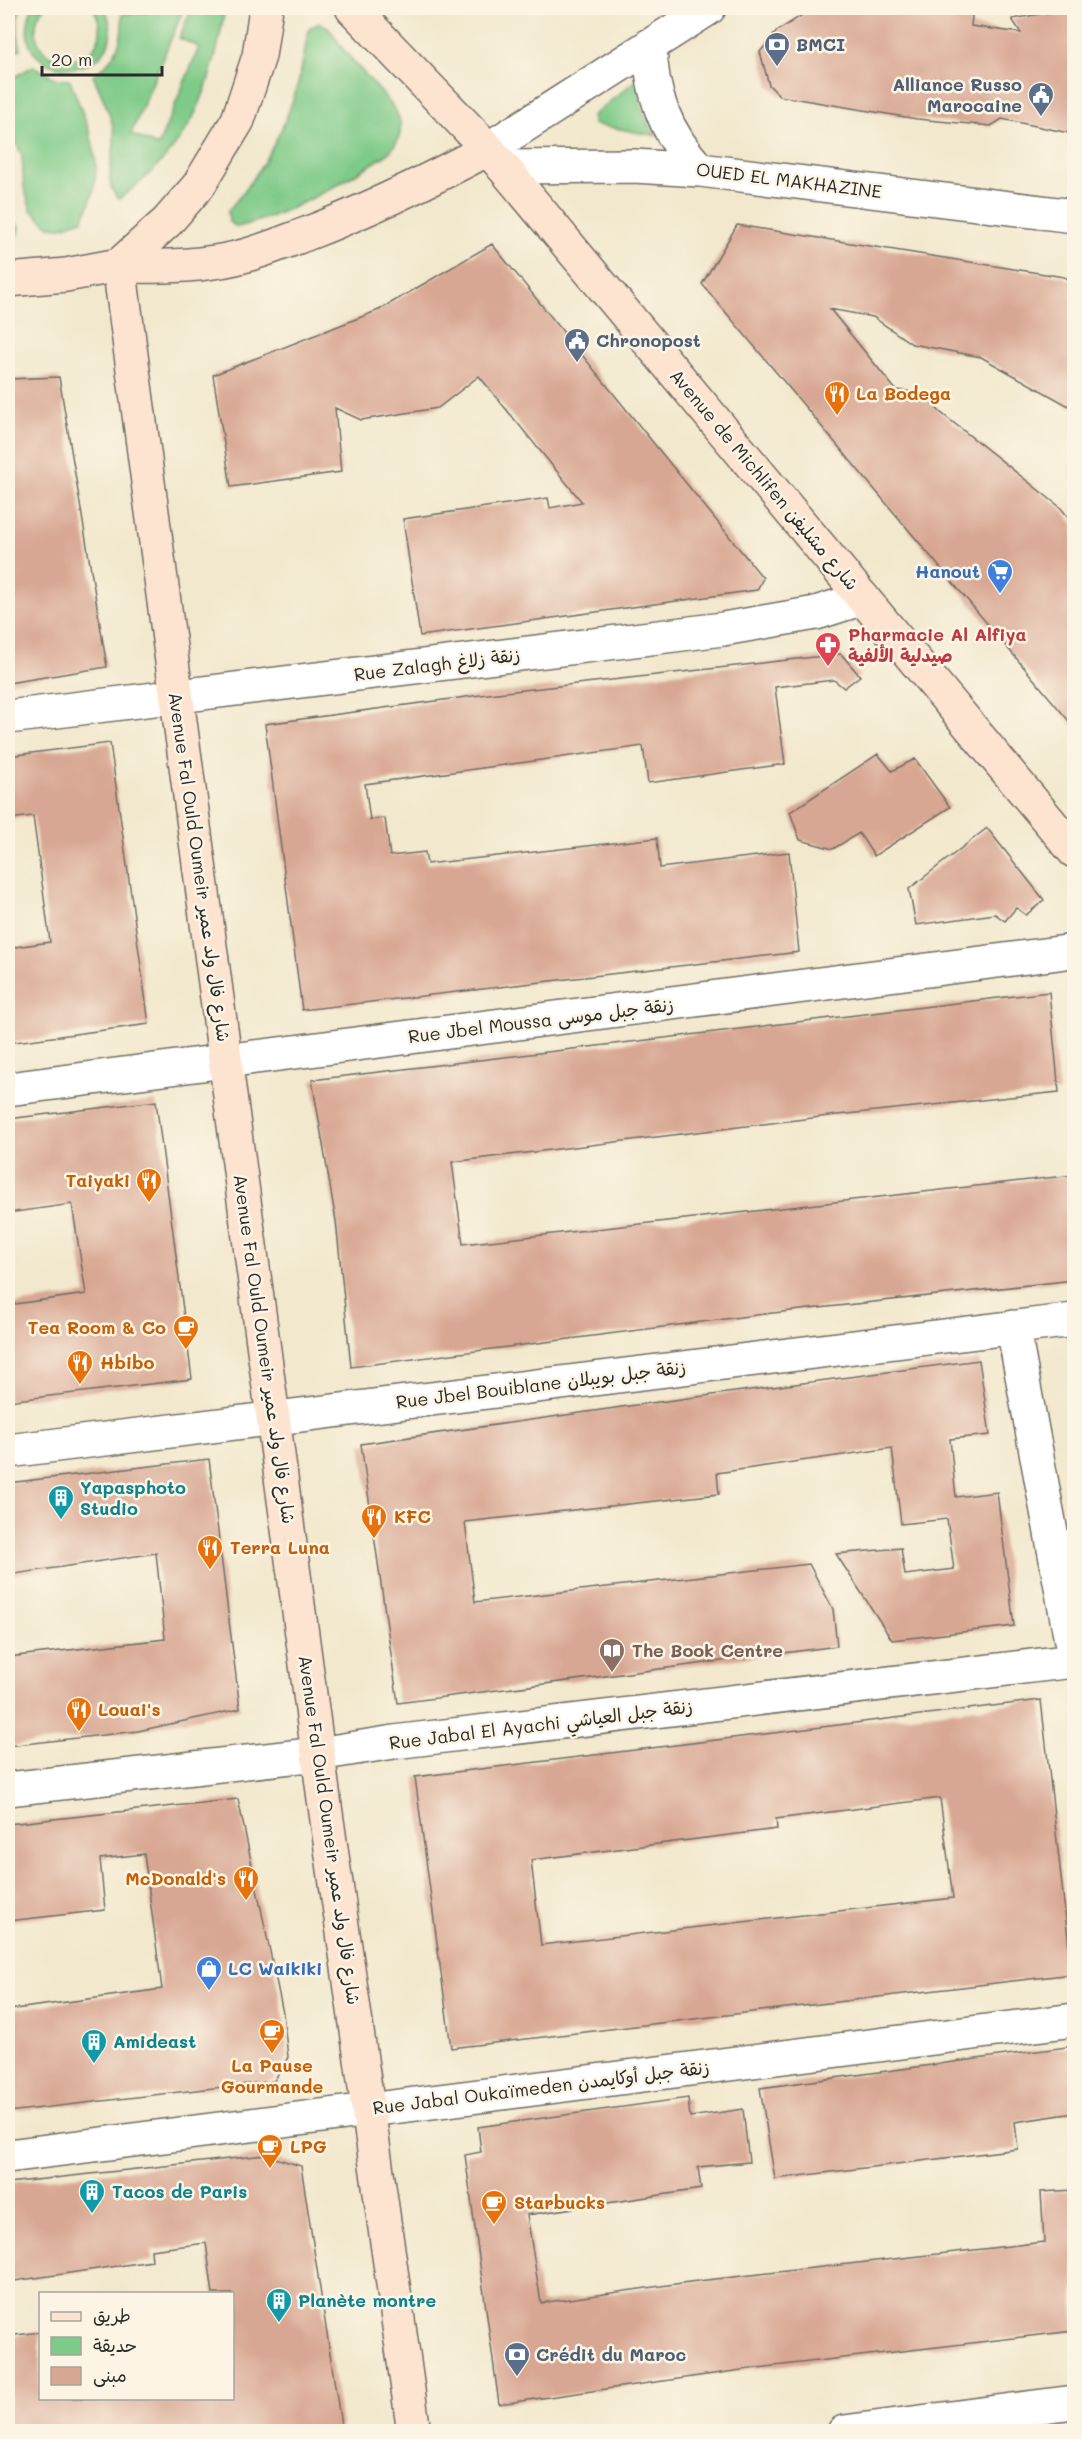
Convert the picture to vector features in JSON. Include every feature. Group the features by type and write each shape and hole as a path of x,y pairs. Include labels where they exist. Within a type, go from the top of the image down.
{"main road":[{"path":"119,265 167,222 199,185 238,120 259,56 266,8"},
{"name":"Avenue de Michlifen شارع مشليفن","path":"351,8 495,158 1074,851"},
{"path":"8,280 66,275 119,265 158,267 216,262 269,248 365,211 418,186 495,158"},
{"name":"Avenue Fal Ould Oumeir شارع فال ولد عمير","path":"119,265 318,1754 414,2432"}],"street":[{"path":"495,158 650,45 709,8"},
{"path":"650,45 651,69 661,113 685,153 700,170"},
{"name":"OUED EL MAKHAZINE","path":"495,158 700,170 1074,216"},
{"name":"Rue Zalagh زنقة زلاغ","path":"8,717 723,629 816,613 863,598"},
{"name":"Rue Jbel Moussa زنقة جبل موسى","path":"8,1089 1074,951"},
{"name":"Rue Jbel Bouiblane زنقة جبل بويبلان","path":"8,1451 1074,1320"},
{"path":"1013,1328 1074,1659"},
{"name":"Rue Jabal El Ayachi زنقة جبل العياشي","path":"8,1789 318,1754 394,1742 1074,1659"},
{"name":"Rue Jabal Oukaïmeden زنقة جبل أوكايمدن","path":"8,2156 1074,2020"},
{"path":"844,2432 1074,2402"}],"green space":[{"path":"8,8 20,8 18,28 21,49 8,55"},
{"path":"32,8 44,8 38,17 36,27 41,48 52,57 65,60 78,58 90,52 98,41 100,26 93,8 105,8 110,34 104,52 89,64 70,68 50,65 35,54 28,35"},
{"path":"184,8 131,134 158,146 199,47 179,38 192,8 216,8 224,14 212,71 203,96 179,140 143,180 119,199 113,192 110,176 114,141 113,125 93,75 108,63 117,49 122,33 122,14"},
{"path":"319,23 332,32 347,54 395,111 401,129 398,138 386,155 333,187 296,206 237,227 229,222 228,211 262,166 280,133 294,98 309,29"},
{"path":"33,66 57,79 70,80 94,150 95,183 91,201 82,220 62,227 49,226 31,210 24,187 22,156 8,125 8,81"},
{"path":"639,78 642,109 656,136 594,124 592,116"},
{"path":"8,223 17,224 20,229 19,234 8,236"}],"building":[{"path":"813,8 973,8 971,26 1021,33 1012,19 1074,8 1074,134 1002,119 991,126 917,119 780,96 769,85 760,52 777,31"},
{"path":"737,225 1064,277 1074,282 1074,409 981,357 912,344 873,317 830,309 896,390 923,393 940,412 1060,507 1074,524 1074,727 702,284"},
{"path":"492,244 763,578 757,590 420,636 403,519 548,498 550,508 582,502 479,376 438,408 361,420 335,408 341,472 231,487 213,375 379,310"},
{"path":"59,377 107,667 8,683 8,379"},
{"path":"841,654 860,676 844,688 834,680 775,687 785,764 648,783 643,746 365,784 370,820 385,818 390,856 425,852 427,864 657,838 660,868 789,852 799,952 302,1010 265,724 488,694"},
{"path":"110,743 149,1024 8,1043 8,948 50,942 33,816 8,819 8,756"},
{"path":"878,754 892,771 915,759 950,807 874,856 859,833 833,849 800,840 790,812"},
{"path":"987,828 1044,900 1026,915 1016,908 1005,921 995,914 916,925 909,889"},
{"path":"1049,992 1059,1092 837,1115 452,1162 463,1244 1074,1175 1074,1280 764,1314 351,1367 336,1221 312,1080"},
{"path":"156,1101 192,1379 8,1401 8,1305 86,1294 72,1204 8,1213 8,1119"},
{"path":"979,1360 990,1435 950,1439 956,1497 997,1492 1014,1626 892,1640 836,1554 901,1548 905,1575 954,1569 947,1519 901,1524 892,1448 717,1473 719,1494 465,1522 475,1602 809,1564 833,1609 837,1646 398,1703 361,1444"},
{"path":"209,1459 240,1709 138,1731 8,1746 8,1657 165,1639 156,1553 8,1575 8,1483"},
{"path":"1041,1700 1072,1974 451,2048 415,1777","holes":["940,1798 953,1898 541,1945 531,1860 777,1829 776,1819"]},
{"path":"238,1799 283,2013 288,2057 274,2081 8,2112 8,2010 162,1989 144,1854 100,1859 105,1910 8,1921 8,1824"},
{"path":"1074,2046 1074,2113 1015,2122 1018,2149 775,2179 760,2088"},
{"path":"688,2098 690,2117 743,2109 749,2162 698,2167 701,2189 527,2215 541,2303 689,2282 1044,2242 1041,2192 1074,2190 1074,2331 749,2369 499,2404 465,2155 481,2152 478,2127"},
{"path":"266,2155 301,2166 342,2431 8,2432 8,2336 39,2332 39,2400 234,2400 234,2292 213,2292 206,2243 151,2250 152,2261 8,2282 8,2183"}],"place":[{"name":"BMCI","path":"777,68"},
{"name":"Alliance Russo Marocaine","path":"1041,118"},
{"name":"Chronopost","path":"577,364"},
{"name":"La Bodega","path":"837,417"},
{"name":"Hanout","path":"1000,595"},
{"name":"Pharmacie Al Alfiya صيدلية الألفية","path":"828,668"},
{"name":"Taiyaki","path":"149,1204"},
{"name":"Tea Room & Co","path":"186,1351"},
{"name":"Hbibo","path":"80,1386"},
{"name":"Yapasphoto Studio","path":"61,1521"},
{"name":"KFC","path":"374,1540"},
{"name":"Terra Luna","path":"210,1571"},
{"name":"The Book Centre","path":"612,1674"},
{"name":"Louai's","path":"79,1733"},
{"name":"McDonald's","path":"246,1902"},
{"name":"LC Waikiki","path":"209,1992"},
{"name":"La Pause Gourmande","path":"272,2055"},
{"name":"Amideast","path":"94,2065"},
{"name":"LPG","path":"270,2170"},
{"name":"Tacos de Paris","path":"92,2215"},
{"name":"Starbucks","path":"494,2226"},
{"name":"Planète montre","path":"279,2324"},
{"name":"Crédit du Maroc","path":"517,2378"}]}
